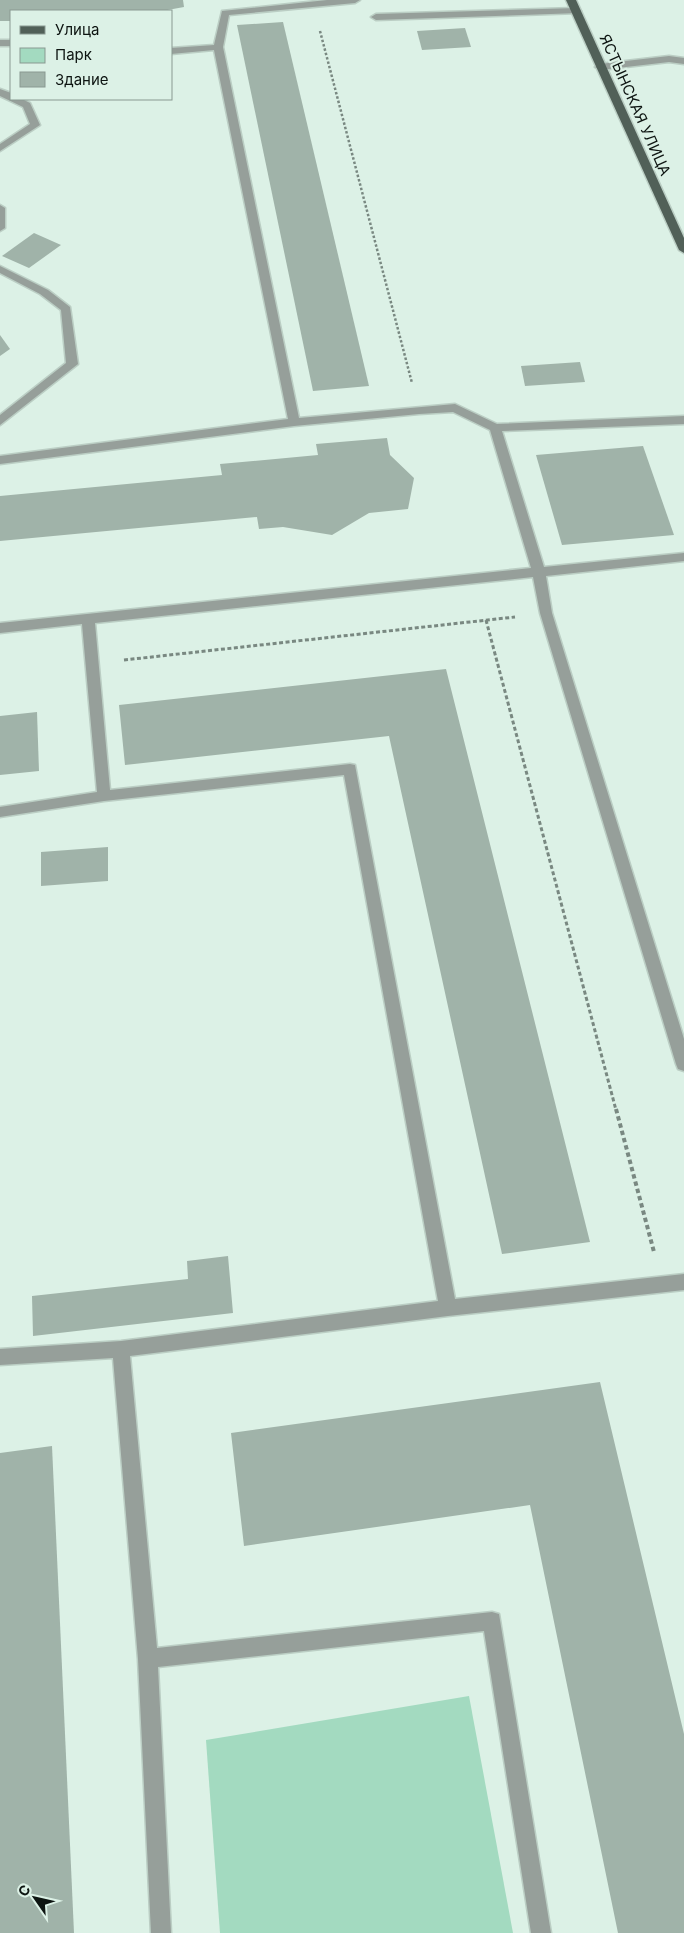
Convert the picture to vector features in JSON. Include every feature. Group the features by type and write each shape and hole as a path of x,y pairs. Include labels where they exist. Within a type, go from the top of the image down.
{"main road":[{"name":"ЯСТЫНСКАЯ УЛИЦА","path":"571,0 684,250"}],"street":[{"path":"294,422 218,47 225,13 355,0"},
{"path":"376,17 576,11"},
{"path":"172,51 218,47"},
{"path":"600,67 669,59 684,61"},
{"path":"0,148 35,125 28,105 17,100"},
{"path":"0,208 0,228"},
{"path":"0,269 44,292 66,309 72,364 0,421"},
{"path":"0,460 294,422 419,410 455,408 495,428 684,420"},
{"path":"495,428 540,574 546,613 684,1064"},
{"path":"0,628 540,574 684,557"},
{"path":"88,620 104,796"},
{"path":"0,812 104,796 350,769 448,1308"},
{"path":"0,1357 121,1349 448,1308 684,1282"},
{"path":"121,1349 148,1659 161,1933"},
{"path":"148,1659 492,1621 541,1933"}],"path":[{"path":"313,5 419,410"},
{"path":"93,664 486,620 663,1284"}],"green space":[{"path":"469,1696 513,1933 220,1933 206,1740"}],"building":[{"path":"0,0 183,0 184,7 168,10 10,10 10,21 0,21"},
{"path":"283,22 369,386 313,391 237,25"},
{"path":"465,28 471,47 422,50 417,31"},
{"path":"34,233 61,245 29,268 2,256"},
{"path":"0,335 10,349 0,356"},
{"path":"580,362 585,382 525,386 521,366"},
{"path":"387,438 390,455 414,478 408,509 369,513 332,535 283,527 259,529 257,517 0,541 0,496 222,475 220,464 318,455 316,444"},
{"path":"643,446 674,535 562,545 536,455"},
{"path":"446,669 590,1242 502,1254 389,736 125,765 119,705"},
{"path":"37,712 39,771 0,775 0,716"},
{"path":"108,847 108,881 41,886 41,852"},
{"path":"228,1256 233,1313 33,1336 32,1296 188,1279 187,1261"},
{"path":"600,1382 684,1734 684,1933 618,1933 530,1505 244,1546 231,1433"},
{"path":"52,1446 74,1933 0,1933 0,1453"}]}
